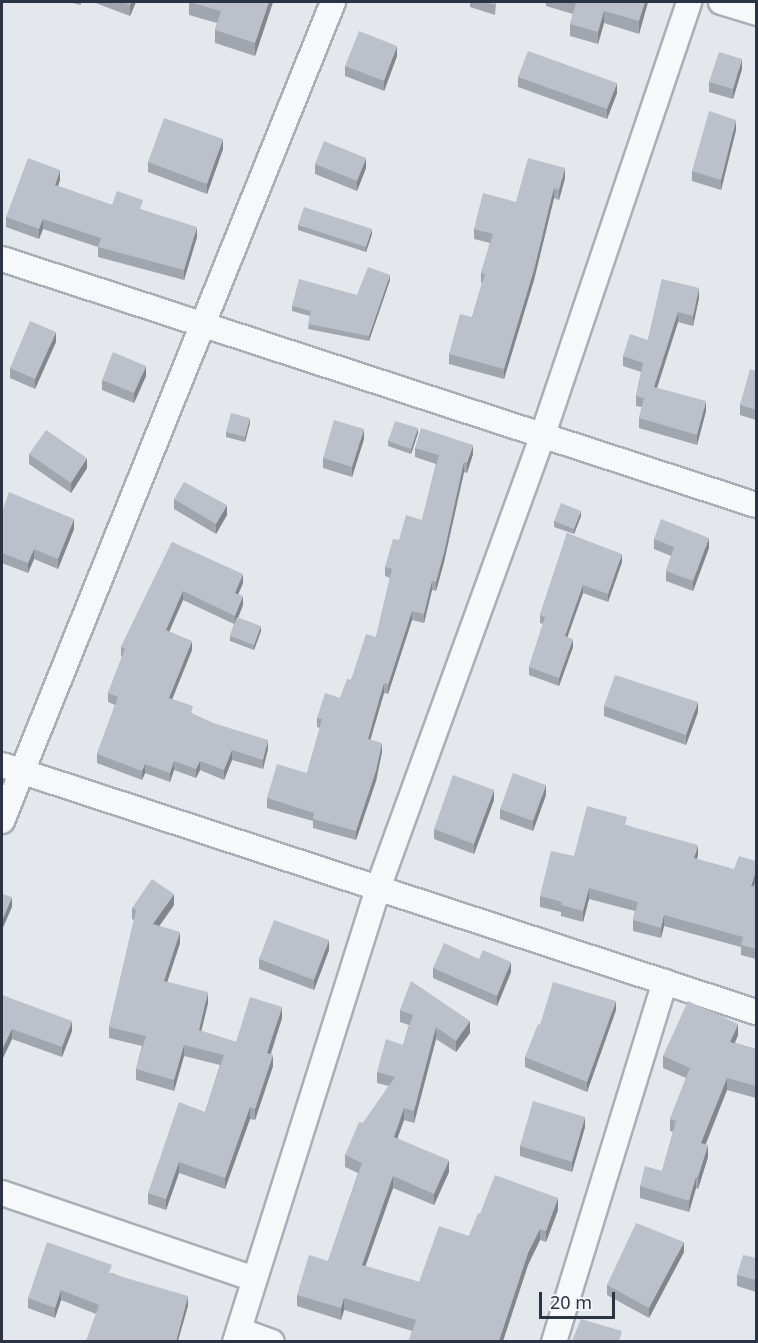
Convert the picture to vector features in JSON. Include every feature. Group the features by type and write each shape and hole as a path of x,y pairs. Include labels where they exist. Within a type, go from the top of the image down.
{"street":[{"path":"2,820 11,768 204,323 333,2"},
{"path":"272,1341 237,1336 254,1279 378,888 542,437 689,2"},
{"path":"721,2 756,13"},
{"path":"2,258 204,323 542,437 756,505"},
{"path":"11,768 756,1012"},
{"path":"554,1341 665,982"},
{"path":"2,1192 254,1279"}],"building":[{"path":"189,2 269,2 255,43 215,30 221,11"},
{"path":"572,2 645,2 639,21 604,11 598,32 570,24 576,3"},
{"path":"359,31 397,46 384,81 345,66"},
{"path":"528,51 617,83 607,109 518,77"},
{"path":"719,52 742,59 733,89 709,82"},
{"path":"709,111 736,120 721,180 692,171"},
{"path":"164,118 223,139 207,184 148,162"},
{"path":"324,141 366,158 357,181 315,164"},
{"path":"28,158 60,170 55,185 112,205 117,191 143,200 140,209 197,227 184,270 98,247 101,238 43,219 39,229 6,217"},
{"path":"528,158 565,168 559,190 554,188 534,270 504,369 449,354 460,314 472,317 485,274 481,273 493,234 474,229 483,193 516,202"},
{"path":"304,207 372,229 366,247 298,225"},
{"path":"368,267 390,275 369,336 308,324 311,311 292,306 299,279 357,295"},
{"path":"662,279 699,288 693,316 678,312 654,387 706,401 697,435 639,418 644,398 636,396 643,363 623,356 630,334 648,340"},
{"path":"30,321 56,332 35,379 10,368"},
{"path":"113,352 146,366 134,393 102,380"},
{"path":"750,369 756,371 756,410 740,405"},
{"path":"231,413 250,418 245,437 226,432"},
{"path":"334,420 364,429 352,467 323,458"},
{"path":"395,421 418,428 411,449 388,441"},
{"path":"421,428 473,445 467,463 464,462 436,582 432,581 424,614 412,611 388,685 384,683 368,739 382,743 376,771 356,831 313,819 314,813 267,798 277,764 307,773 322,719 317,718 325,693 340,698 347,679 351,680 366,634 376,637 392,569 385,567 393,539 399,540 406,515 422,520 439,455 415,448"},
{"path":"46,430 87,458 71,483 29,454"},
{"path":"184,482 227,505 216,524 174,499"},
{"path":"9,492 74,519 58,559 34,549 28,563 2,553 2,512"},
{"path":"561,503 581,511 574,529 554,521"},
{"path":"661,519 709,538 693,581 666,571 674,547 654,539"},
{"path":"567,533 622,554 608,594 583,585 565,636 573,639 559,678 529,667 545,617 540,615"},
{"path":"172,542 243,574 235,593 243,596 235,616 183,591 166,630 192,641 169,698 193,706 191,713 213,723 268,740 263,760 232,750 224,770 200,761 196,769 174,761 170,773 145,764 142,771 97,754 118,697 108,693 125,649 121,647"},
{"path":"237,617 261,626 254,645 230,636"},
{"path":"615,675 698,702 686,735 604,706"},
{"path":"513,773 546,785 533,821 500,809"},
{"path":"453,775 494,790 474,844 434,829"},
{"path":"587,806 627,817 625,825 698,845 694,858 734,869 739,856 756,861 751,886 756,887 756,949 741,945 743,937 664,915 661,928 633,920 638,902 589,888 583,911 540,896 551,851 574,856"},
{"path":"152,879 174,894 153,924 180,932 164,981 208,992 199,1030 236,1042 250,997 282,1007 267,1053 273,1055 255,1109 250,1107 225,1178 179,1162 166,1199 148,1193 179,1102 205,1112 224,1055 184,1045 174,1080 136,1069 146,1036 109,1027 136,910 132,908"},
{"path":"2,894 12,897 2,920"},
{"path":"274,920 329,940 314,980 259,959"},
{"path":"444,943 479,959 483,950 511,962 497,996 433,968"},
{"path":"411,981 470,1021 456,1041 436,1027 414,1111 404,1108 394,1137 449,1160 434,1194 393,1176 362,1265 419,1282 439,1226 469,1236 495,1175 558,1198 546,1231 540,1229 528,1253 499,1341 409,1341 416,1320 344,1298 341,1308 297,1295 309,1255 328,1261 362,1163 345,1155 359,1122 363,1123 395,1077 377,1072 386,1039 403,1045 413,1015 400,1010"},
{"path":"553,982 616,1001 587,1082 525,1057 538,1024 540,1025"},
{"path":"2,995 72,1021 62,1047 12,1029 2,1050"},
{"path":"688,1001 738,1024 730,1042 756,1049 756,1086 727,1078 701,1143 708,1145 689,1201 640,1186 645,1166 662,1171 676,1121 670,1119 690,1068 663,1056"},
{"path":"533,1101 585,1117 572,1162 520,1146"},
{"path":"636,1223 684,1242 649,1308 607,1285"},
{"path":"47,1242 112,1265 109,1273 188,1296 176,1341 86,1341 99,1305 61,1290 55,1308 28,1298"},
{"path":"743,1255 756,1258 756,1280 737,1275"},
{"path":"581,1319 622,1331 619,1341 572,1341"}]}
